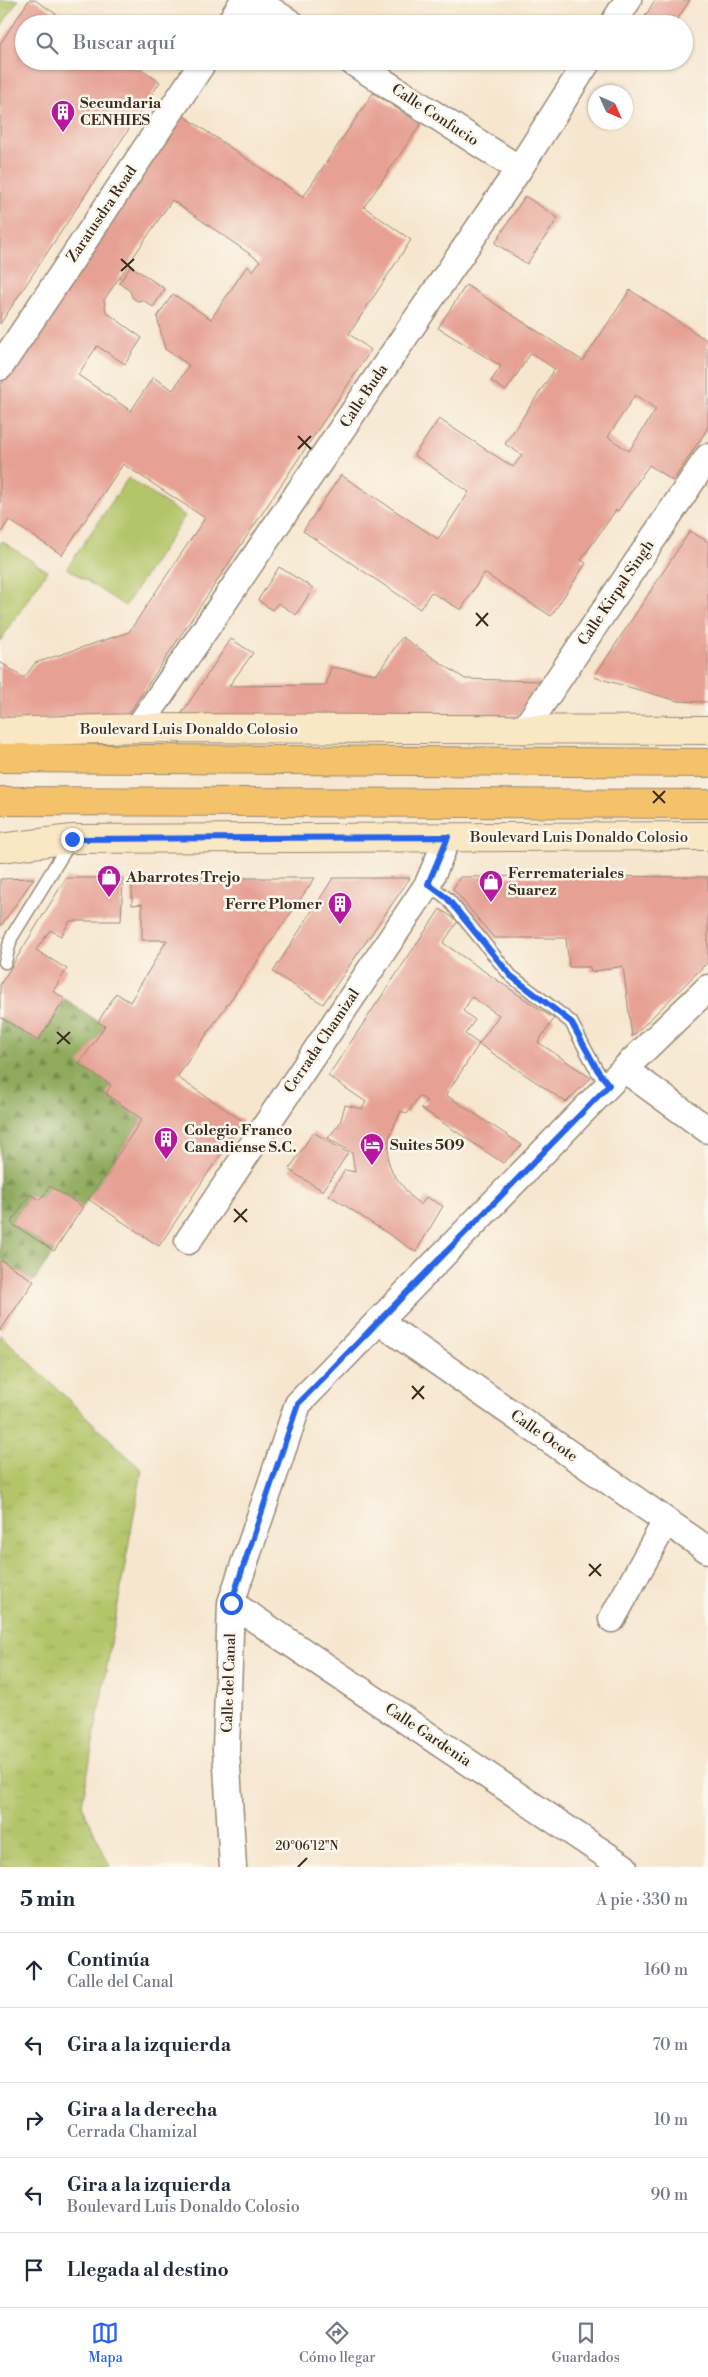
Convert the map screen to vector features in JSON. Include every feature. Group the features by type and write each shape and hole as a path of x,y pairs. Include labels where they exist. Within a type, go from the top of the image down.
{"main road":[{"name":"Boulevard Luis Donaldo Colosio","path":"0,732 138,728 708,730"},
{"name":"Boulevard Luis Donaldo Colosio","path":"0,758 705,763"},
{"path":"0,800 705,804"},
{"name":"Boulevard Luis Donaldo Colosio","path":"0,848 72,839 708,836"}],"street":[{"path":"235,15 244,0"},
{"path":"255,0 278,15"},
{"path":"619,15 628,0"},
{"name":"Zaratusdra Road","path":"0,367 198,70"},
{"name":"Calle Confucio","path":"365,70 519,168"},
{"name":"Calle Buda","path":"138,728 519,168 582,70"},
{"name":"Calle Kirpal Singh","path":"524,730 708,457"},
{"name":"Cerrada Chamizal","path":"188,1241 428,884 448,837"},
{"name":"Calle del Canal","path":"233,1867 226,1750 231,1603 298,1404 617,1077 708,988"},
{"path":"617,1077 708,1130"},
{"name":"Calle Ocote","path":"380,1322 708,1550"},
{"path":"612,1619 666,1521"},
{"name":"Calle Gardenia","path":"231,1603 624,1867"}],"lane":[{"path":"0,948 11,938 72,839"},
{"path":"428,884 447,898 511,976 571,1022 598,1071 617,1077"},
{"path":"5,962 11,938"}],"green space":[{"path":"0,0 18,0 0,28"},
{"path":"128,478 185,516 125,606 67,568"},
{"path":"2,541 47,571 0,641 0,543"},
{"path":"65,999 105,1026 80,1064 111,1085 106,1094 142,1119 83,1207 50,1186 40,1200 30,1194 11,1223 54,1251 34,1281 0,1261 0,1017 38,1041"},
{"path":"0,1334 142,1470 82,1805 110,1867 0,1867"}],"building":[{"name":"Secundaria CENHIES","path":"29,0 35,0 58,15 19,15"},
{"path":"655,0 690,0 680,15 646,15"},
{"name":"Secundaria CENHIES","path":"15,21 15,70 142,70 160,82 0,324 0,44"},
{"path":"373,93 421,124 364,207 411,240 349,334 371,350 127,716 0,721 0,662 24,678 35,663 129,632 205,518 123,464 62,555 9,520 0,534 0,386 181,114 303,197","holes":["172,200 260,261 253,271 247,266 211,319 173,294 157,317 165,349 189,365 173,390 153,377 131,411 78,375 97,346 125,364 142,338 106,312 104,300"]},
{"path":"525,196 558,218 527,264 495,243"},
{"path":"131,266 165,289 153,307 143,300 137,301 132,297 130,291 119,283"},
{"path":"466,285 583,361 630,290 708,341 708,428 673,481 649,465 618,511 616,510 581,560 586,563 551,616 484,573 461,610 431,592 420,609 303,531 341,475 438,539 469,492 414,455 439,419 513,467 522,455 505,444 555,369 531,353 506,391 491,381 501,366 438,328","holes":["635,395 656,409 629,451 608,437"]},
{"path":"690,531 708,542 708,702 678,701 594,677"},
{"path":"279,567 313,588 296,615 278,603 272,610 258,600"},
{"path":"402,637 465,679 541,681 519,715 178,719 231,639 253,653 229,686 326,685 331,667 377,674"},
{"path":"460,877 708,877 708,962 632,1037 623,966 591,972 590,967 569,967 566,938 494,938 453,889"},
{"path":"34,878 0,927 0,879"},
{"path":"66,878 123,878 121,921 70,921 61,936 50,930 36,950 67,969 53,991 65,999 38,1041 0,1017 0,985"},
{"path":"132,878 315,878 177,1077 243,1121 159,1246 88,1199 142,1119 106,1094 111,1085 79,1064 105,1026 98,1022 116,993 130,1002 167,940 142,940 142,904 132,905"},
{"name":"Ferre Plomer","path":"333,878 410,878 323,1004 273,972"},
{"path":"440,909 458,921 443,943 554,1019 538,1042 591,1078 566,1102 479,1044 446,1095 522,1145 503,1163 421,1108 427,1101 419,1096 407,1114 401,1111 389,1137 388,1160 392,1172 411,1197 421,1205 426,1197 443,1206 416,1252 329,1195 345,1170 355,1172 352,1153 328,1138 340,1123 345,1105 362,1109 366,1102 328,1076","holes":["472,997 499,1015 479,1044 465,1034 475,1020 463,1011"]},
{"path":"313,1132 348,1153 323,1191 289,1170"},
{"path":"50,1186 83,1207 54,1251 11,1223 30,1194 40,1200"},
{"path":"0,1261 34,1281 0,1331"}],"place":[{"name":"Secundaria CENHIES","path":"63,133"},
{"name":"Abarrotes Trejo","path":"109,898"},
{"name":"Ferremateriales Suarez","path":"491,903"},
{"name":"Ferre Plomer","path":"340,925"},
{"name":"Colegio Franco Canadiense S.C.","path":"166,1160"},
{"name":"Suites 509","path":"372,1166"}],"route":[{"path":"72,839 448,837 428,884 447,898 511,976 566,1016 598,1071 609,1085 298,1404 231,1603"}]}
